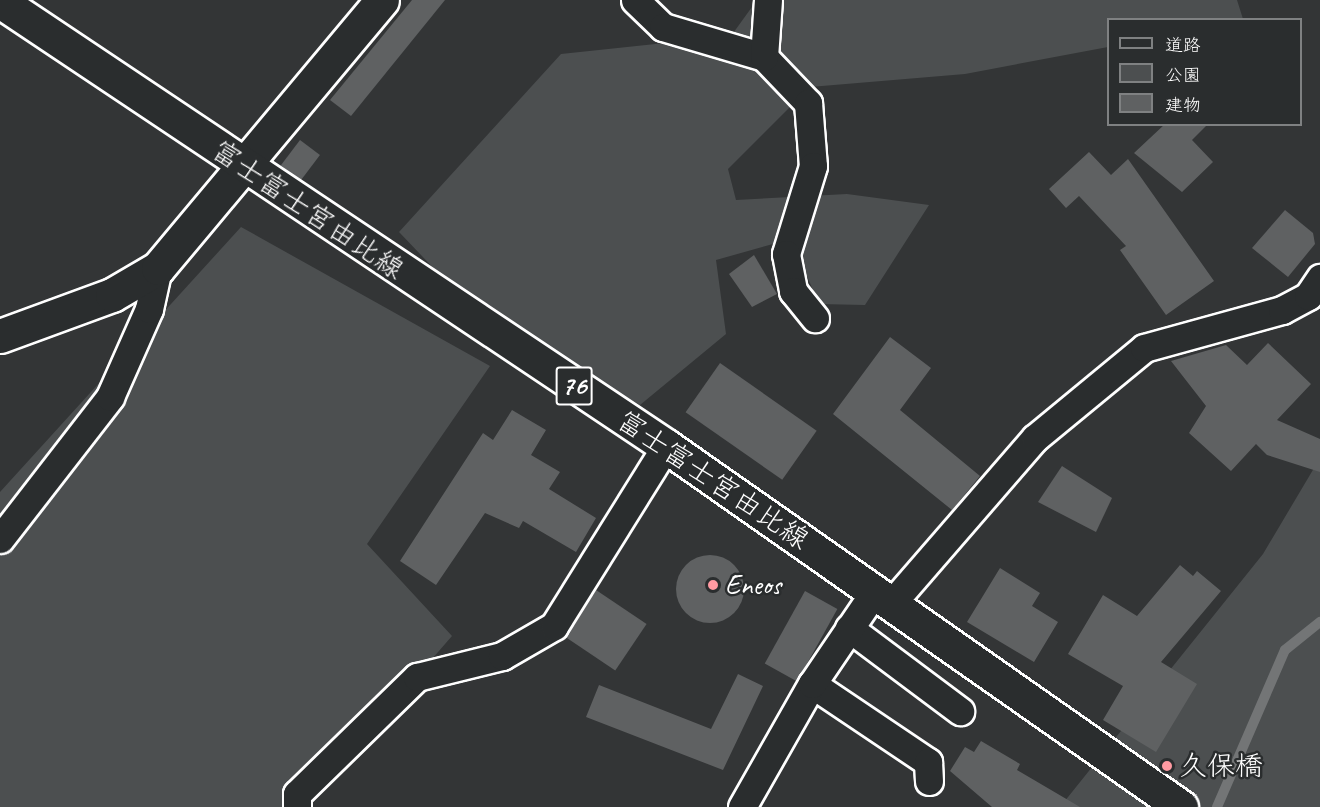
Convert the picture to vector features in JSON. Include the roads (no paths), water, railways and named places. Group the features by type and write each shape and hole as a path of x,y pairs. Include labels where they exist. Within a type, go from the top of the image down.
{"main road":[{"path":"0,336 112,296 158,268 382,0"},
{"name":"富士富士宮由比線","path":"0,1 243,168 666,446 1181,807"}],"street":[{"path":"634,0 663,27 764,57 808,103 813,166 786,254 793,291 815,318"},
{"path":"764,57 768,0"},
{"path":"0,539 110,397 149,309 158,268"},
{"path":"742,807 812,684 849,628 884,597 1035,438 1144,348 1282,310 1308,296 1320,278"},
{"path":"297,807 297,794 417,677 502,656 554,626 666,446"},
{"path":"849,628 960,711"},
{"path":"812,684 928,762 929,782"}],"waterway":[{"path":"1217,807 1285,650 1320,622"}],"place":[{"name":"Eneos","path":"713,585"},
{"name":"久保橋","path":"1167,766"}]}
